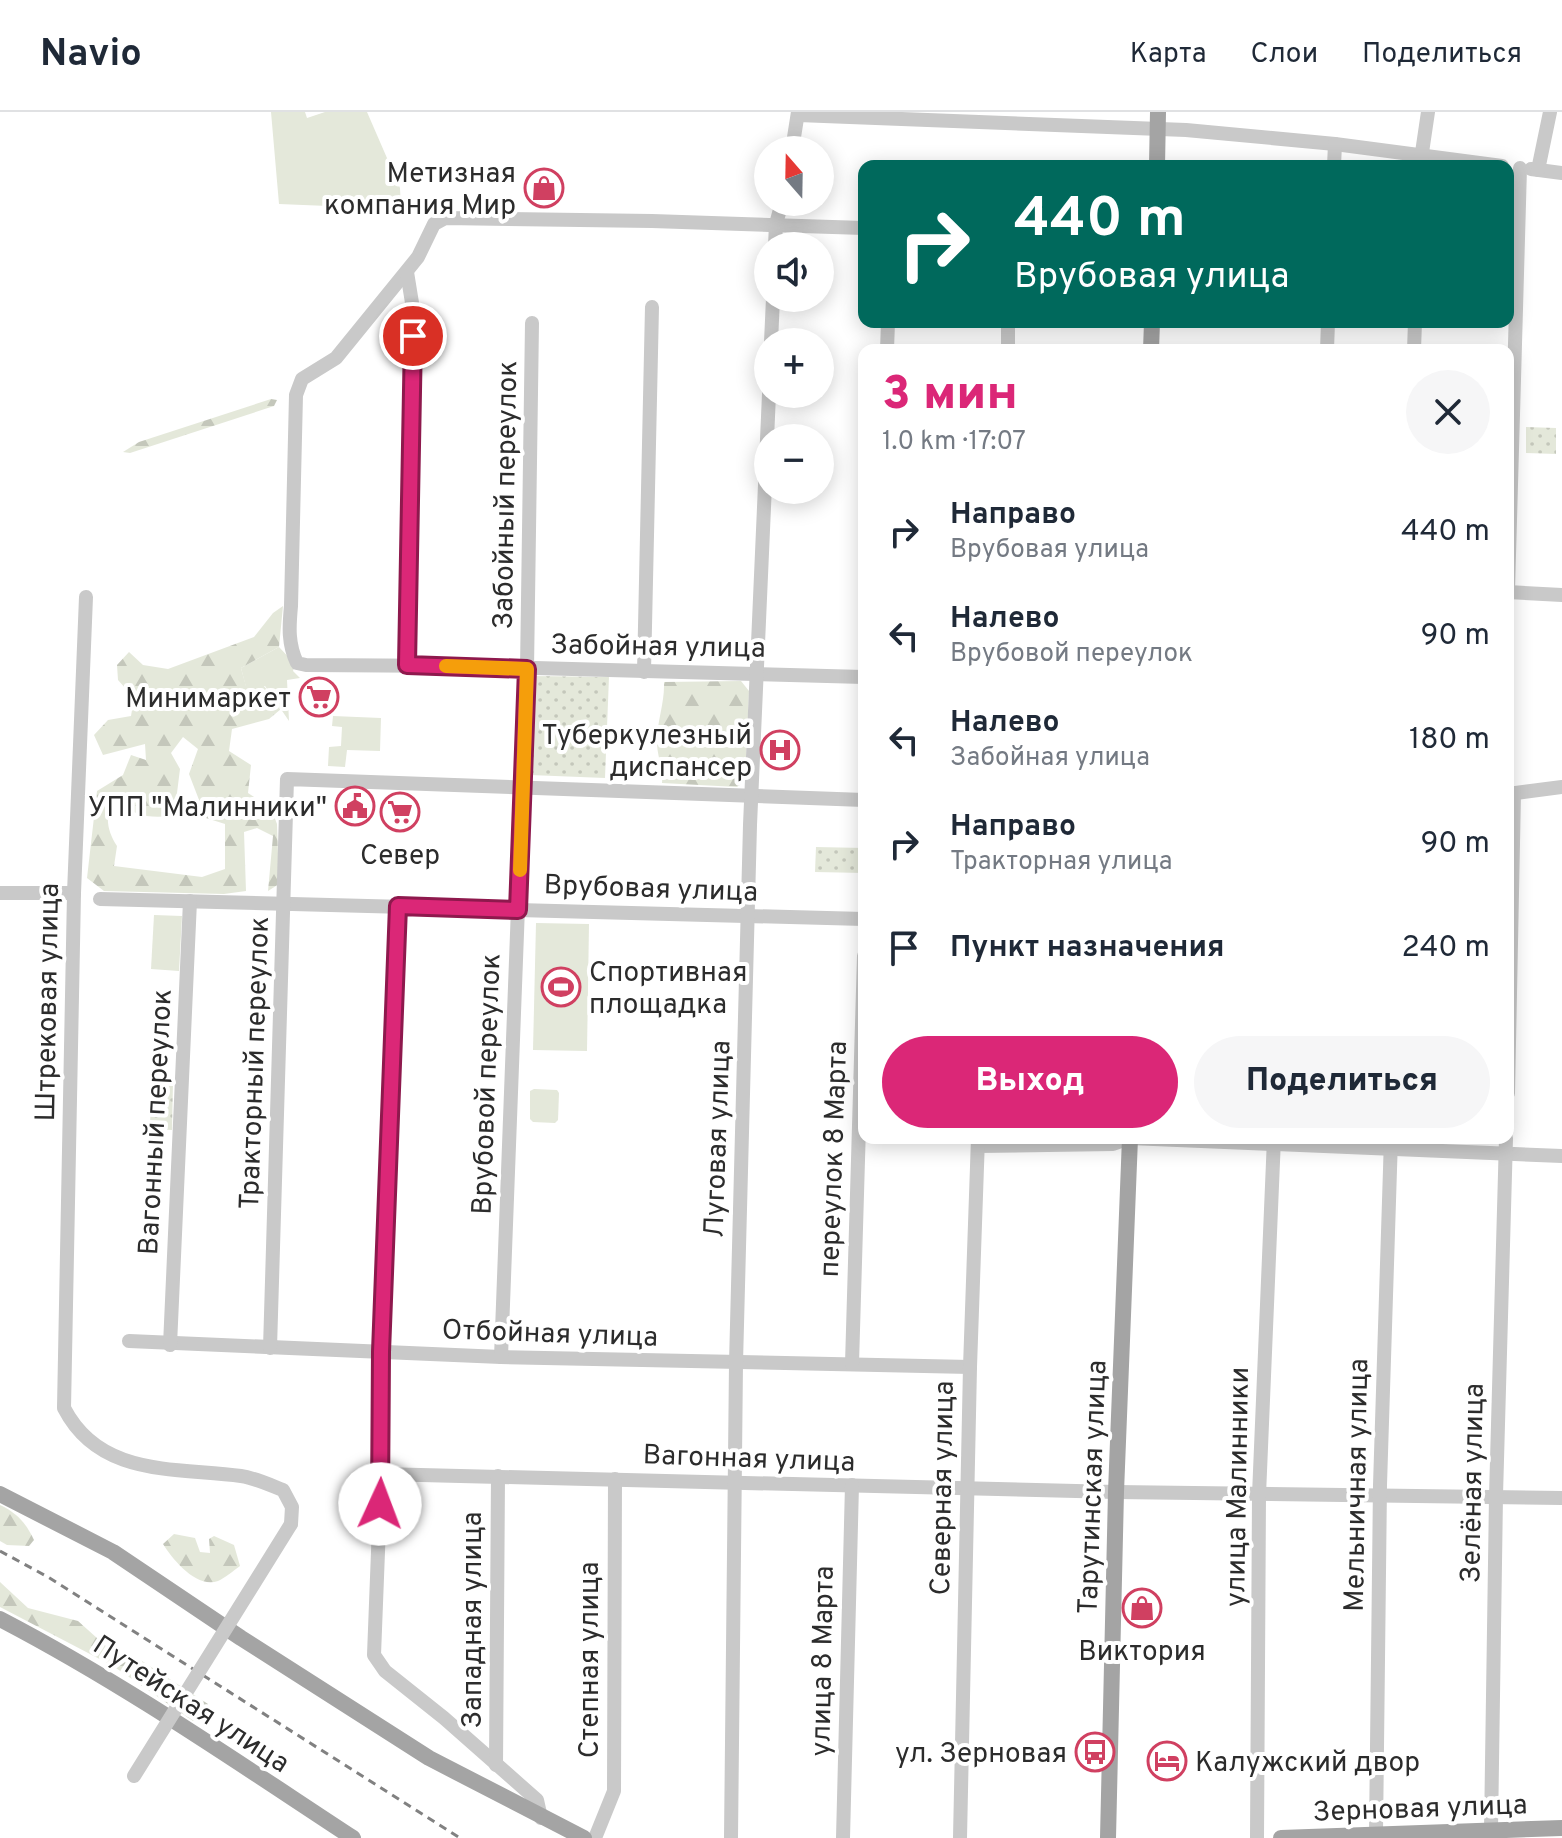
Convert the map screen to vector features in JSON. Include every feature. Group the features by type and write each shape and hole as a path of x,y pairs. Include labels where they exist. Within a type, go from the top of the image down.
{"main road":[{"path":"1157,160 1158,120"},
{"name":"Тарутинская улица","path":"1108,1838 1116,1492 1130,1144"},
{"path":"0,1494 113,1552 429,1758 584,1838"},
{"name":"Путейская улица","path":"0,1619 60,1650 148,1703 353,1838"},
{"name":"Зерновая улица","path":"1281,1838 1562,1828"}],"street":[{"path":"1420,160 1428,112"},
{"path":"1538,170 1550,112"},
{"path":"794,136 798,114 1158,120 1335,144 1415,160"},
{"path":"1334,160 1335,144"},
{"path":"1514,167 1562,173"},
{"path":"776,232 778,216"},
{"path":"407,665 413,309 407,272 434,224 445,218 858,228"},
{"name":"Забойная улица","path":"407,272 336,358 302,379 296,395 298,407 288,631 291,651 297,663 858,677"},
{"path":"644,672 652,307"},
{"name":"Забойный переулок","path":"527,669 532,323"},
{"name":"Луговая улица","path":"731,1838 736,1363 751,795 768,408"},
{"path":"1514,591 1562,595"},
{"name":"Штрековая улица","path":"86,597 74,893 64,1408 73,1425 84,1435 108,1452 138,1466 245,1476 283,1490 292,1507 291,1524 134,1776"},
{"name":"Врубовой переулок","path":"501,1357 527,669"},
{"name":"Тракторный переулок","path":"270,1348 287,779 523,787"},
{"path":"523,787 858,800"},
{"path":"1514,794 1562,787"},
{"path":"0,893 74,893"},
{"name":"Врубовая улица","path":"100,899 858,919"},
{"name":"Вагонный переулок","path":"170,1345 190,901"},
{"path":"398,906 381,1352 381,1474 374,1655 385,1671 537,1800 541,1818"},
{"name":"переулок 8 Марта","path":"852,1364 858,1144"},
{"name":"Северная улица","path":"960,1838 978,1144"},
{"name":"улица Малинники","path":"1257,1838 1259,1495 1274,1144"},
{"path":"1390,1144 1506,1146 1562,1156"},
{"name":"Мельничная улица","path":"1376,1834 1380,1495 1390,1144"},
{"name":"Зелёная улица","path":"1491,1830 1506,1146"},
{"name":"Отбойная улица","path":"129,1341 501,1357 970,1367"},
{"name":"Вагонная улица","path":"381,1474 1259,1495 1562,1498"},
{"name":"Западная улица","path":"496,1765 498,1476"},
{"name":"Степная улица","path":"595,1838 614,1791 615,1479"},
{"name":"улица 8 Марта","path":"843,1838 852,1485"}],"green space":[{"path":"271,112 305,112 307,118 325,112 367,112 400,188 401,209 279,204"},
{"path":"271,399 277,400 274,406 130,453 123,452 139,442"},
{"path":"1526,427 1556,428 1556,454 1526,453"},
{"path":"283,606 279,647 241,668 246,686 264,686 281,709 269,719 232,729 229,751 251,765 248,793 271,808 277,824 279,884 268,891 273,836 257,828 244,832 246,891 224,894 104,891 87,878 97,791 123,775 131,755 146,760 145,744 103,755 94,735 108,720 131,716 134,698 118,680 117,665 129,652 143,665 168,669 254,637 273,613","holes":["183,737 198,749 189,774 206,818 225,824 225,869 202,877 114,866 117,846 108,817 114,799 132,811 149,816 188,814 176,801 180,769 171,753"]},
{"path":"279,647 295,664 293,671 300,678 287,680 289,721 265,686 246,687 241,668"},
{"path":"533,676 609,677 605,778 530,775"},
{"path":"741,681 749,691 745,781 737,787 662,783 657,737 664,682"},
{"path":"333,716 381,718 380,751 347,750 345,767 328,766 329,747 341,746 342,727 332,726"},
{"path":"816,847 858,848 858,873 815,872"},
{"path":"154,915 182,916 179,971 151,969"},
{"name":"Спортивная площадка","path":"536,923 589,924 587,1051 533,1050"},
{"path":"151,1082 173,1082 172,1130 150,1129"},
{"path":"557,1090 559,1093 558,1120 555,1123 533,1122 530,1119 530,1091"},
{"path":"0,1505 16,1515 28,1528 34,1540 29,1546 7,1545 0,1541"},
{"path":"174,1534 195,1538 200,1552 210,1553 209,1539 214,1536 234,1545 240,1566 218,1581 202,1581 179,1565 163,1544"},
{"path":"0,1582 28,1608 78,1621 107,1647 142,1661 208,1704 206,1718 193,1721 113,1666 0,1607"}],"railway":[{"path":"0,1551 48,1577 460,1838"}],"slow traffic":[{"path":"446,666 527,669 520,870"}],"place":[{"name":"Метизная компания Мир","path":"544,188"},
{"name":"Минимаркет","path":"319,697"},
{"name":"Туберкулезный диспансер","path":"780,750"},
{"name":"УПП \"Малинники\"","path":"355,806"},
{"name":"Север","path":"400,812"},
{"name":"Спортивная площадка","path":"561,987"},
{"name":"Виктория","path":"1142,1608"},
{"name":"ул. Зерновая","path":"1095,1752"},
{"name":"Калужский двор","path":"1167,1761"}],"route":[{"path":"380,1504 381,1352 398,906 518,910 527,669 407,665 413,336"}]}
